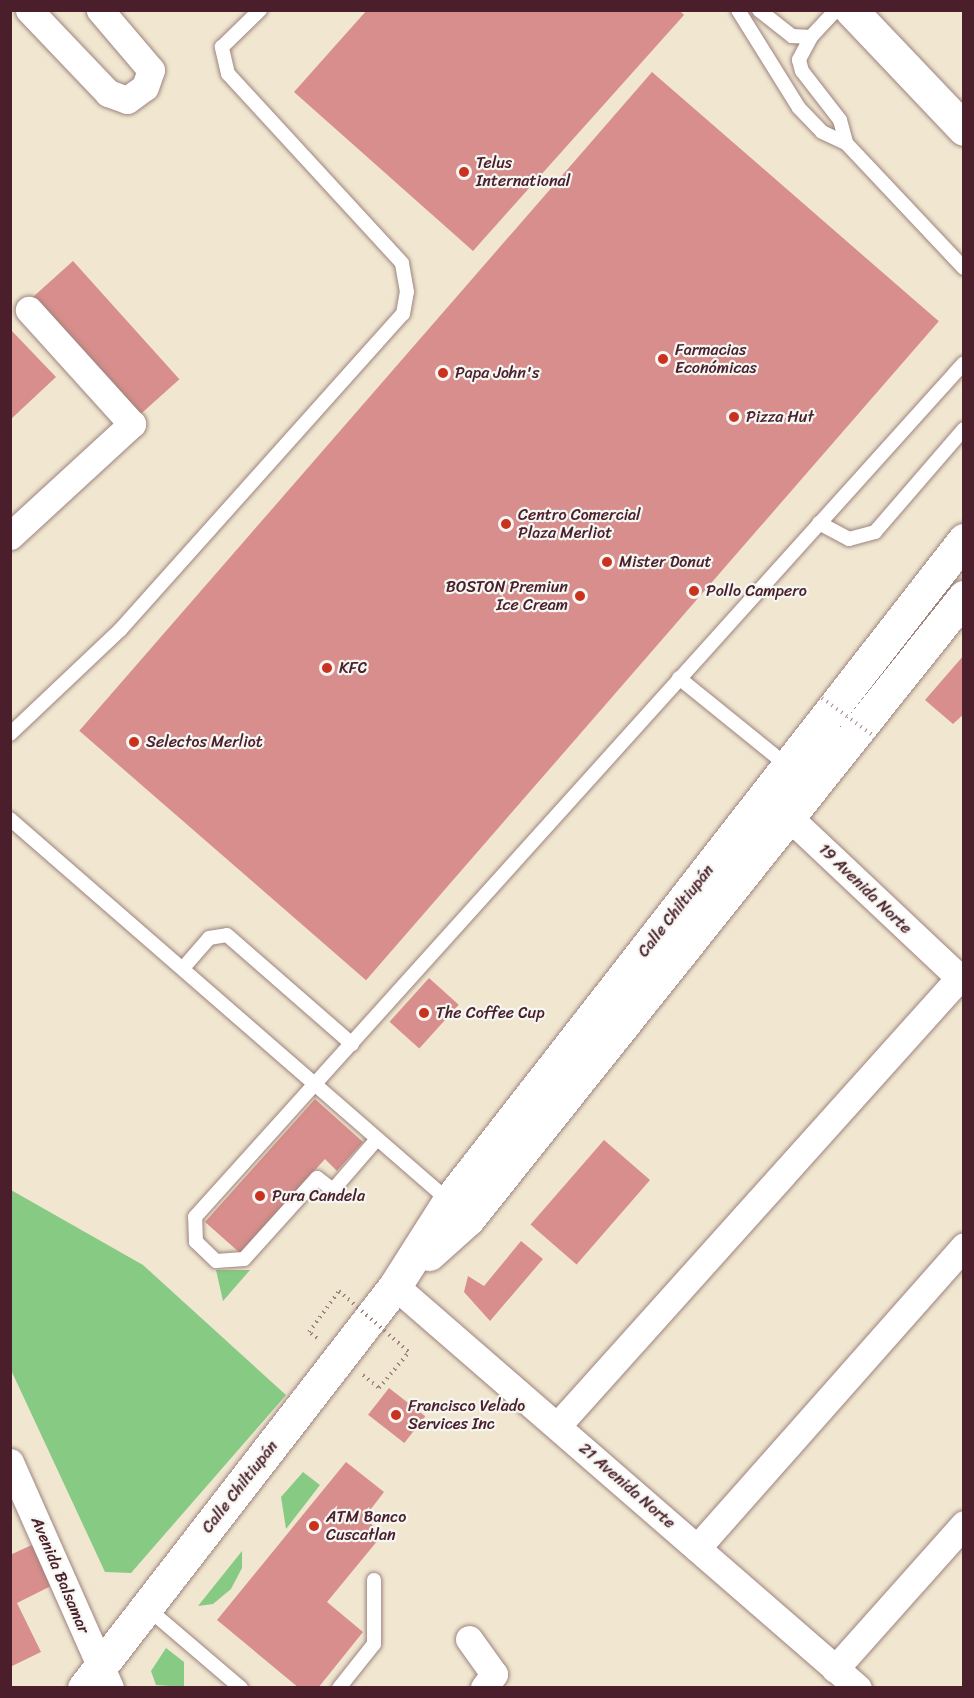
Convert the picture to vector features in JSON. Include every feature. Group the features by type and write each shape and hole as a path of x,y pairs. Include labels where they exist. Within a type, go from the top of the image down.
{"main road":[{"path":"851,10 963,129"},
{"name":"Calle Chiltiupán","path":"395,1286 468,1219 777,806 789,768 963,540"},
{"name":"Calle Chiltiupán","path":"98,1681 146,1607 395,1286 449,1201 777,806 963,597"}],"street":[{"path":"29,10 108,93 127,100 145,87 151,70 100,10"},
{"path":"10,536 132,424 28,310"},
{"name":"19 Avenida Norte","path":"777,806 961,980"},
{"path":"558,1425 961,980"},
{"path":"697,1548 963,1246"},
{"name":"21 Avenida Norte","path":"395,1286 558,1425 858,1688"},
{"name":"Avenida Balsamar","path":"10,1462 98,1681"},
{"path":"836,1668 963,1524"},
{"path":"469,1639 494,1674 484,1688"}],"lane":[{"path":"10,734 120,630 403,314 407,292 402,263 228,74 222,47 260,10"},
{"path":"738,10 800,108 822,132 846,143 963,268"},
{"path":"759,10 792,36 811,36"},
{"path":"836,10 811,36 802,52 801,71 840,120 846,143"},
{"path":"377,1139 333,1190 317,1178 244,1259 216,1261 205,1252 192,1231 195,1217 963,363"},
{"path":"819,523 849,539 875,532 963,429"},
{"path":"679,678 789,768"},
{"path":"10,819 184,967 449,1201"},
{"path":"184,967 209,938 227,935 352,1044"},
{"path":"339,1688 374,1644 375,1580"},
{"path":"146,1607 233,1685"}],"path":[{"path":"822,698 871,734"},
{"path":"339,1291 409,1352 379,1388 363,1375 370,1367"}],"green space":[{"path":"11,1190 143,1265 286,1395 131,1573 105,1572 11,1370"},
{"path":"216,1270 250,1270 223,1301"},
{"path":"303,1472 320,1485 286,1529 281,1497"},
{"path":"242,1551 242,1568 231,1589 213,1604 198,1606"},
{"path":"166,1648 184,1662 184,1687 156,1685 151,1671"}],"building":[{"name":"Telus International","path":"367,10 679,10 684,15 473,251 294,92"},
{"name":"Centro Comercial Plaza Merliot","path":"652,72 939,321 366,980 79,731"},
{"path":"73,261 179,379 136,418 30,300"},
{"path":"10,329 56,377 10,420"},
{"path":"964,655 964,714 953,724 925,700"},
{"name":"The Coffee Cup","path":"429,978 459,1005 419,1049 390,1022"},
{"name":"Pura Candela","path":"315,1099 363,1142 337,1171 325,1159 240,1253 205,1222"},
{"path":"604,1140 650,1180 577,1265 531,1225"},
{"path":"521,1241 543,1259 490,1321 464,1292 468,1276 484,1286"},
{"name":"Francisco Velado Services Inc","path":"389,1388 425,1416 404,1443 368,1415"},
{"path":"346,1462 384,1492 364,1518 383,1534 327,1602 363,1632 318,1688 299,1688 217,1620"},
{"path":"36,1543 59,1582 17,1603 41,1652 10,1667 10,1555"}],"place":[{"name":"Telus International","path":"464,172"},
{"name":"Farmacias Económicas","path":"663,359"},
{"name":"Papa John's","path":"443,373"},
{"name":"Pizza Hut","path":"734,417"},
{"name":"Centro Comercial Plaza Merliot","path":"506,524"},
{"name":"Mister Donut","path":"607,562"},
{"name":"Pollo Campero","path":"694,591"},
{"name":"BOSTON Premiun Ice Cream","path":"580,596"},
{"name":"KFC","path":"327,668"},
{"name":"Selectos Merliot","path":"134,742"},
{"name":"The Coffee Cup","path":"424,1013"},
{"name":"Pura Candela","path":"260,1196"},
{"name":"Francisco Velado Services Inc","path":"396,1415"},
{"name":"ATM Banco Cuscatlan","path":"314,1526"}]}
